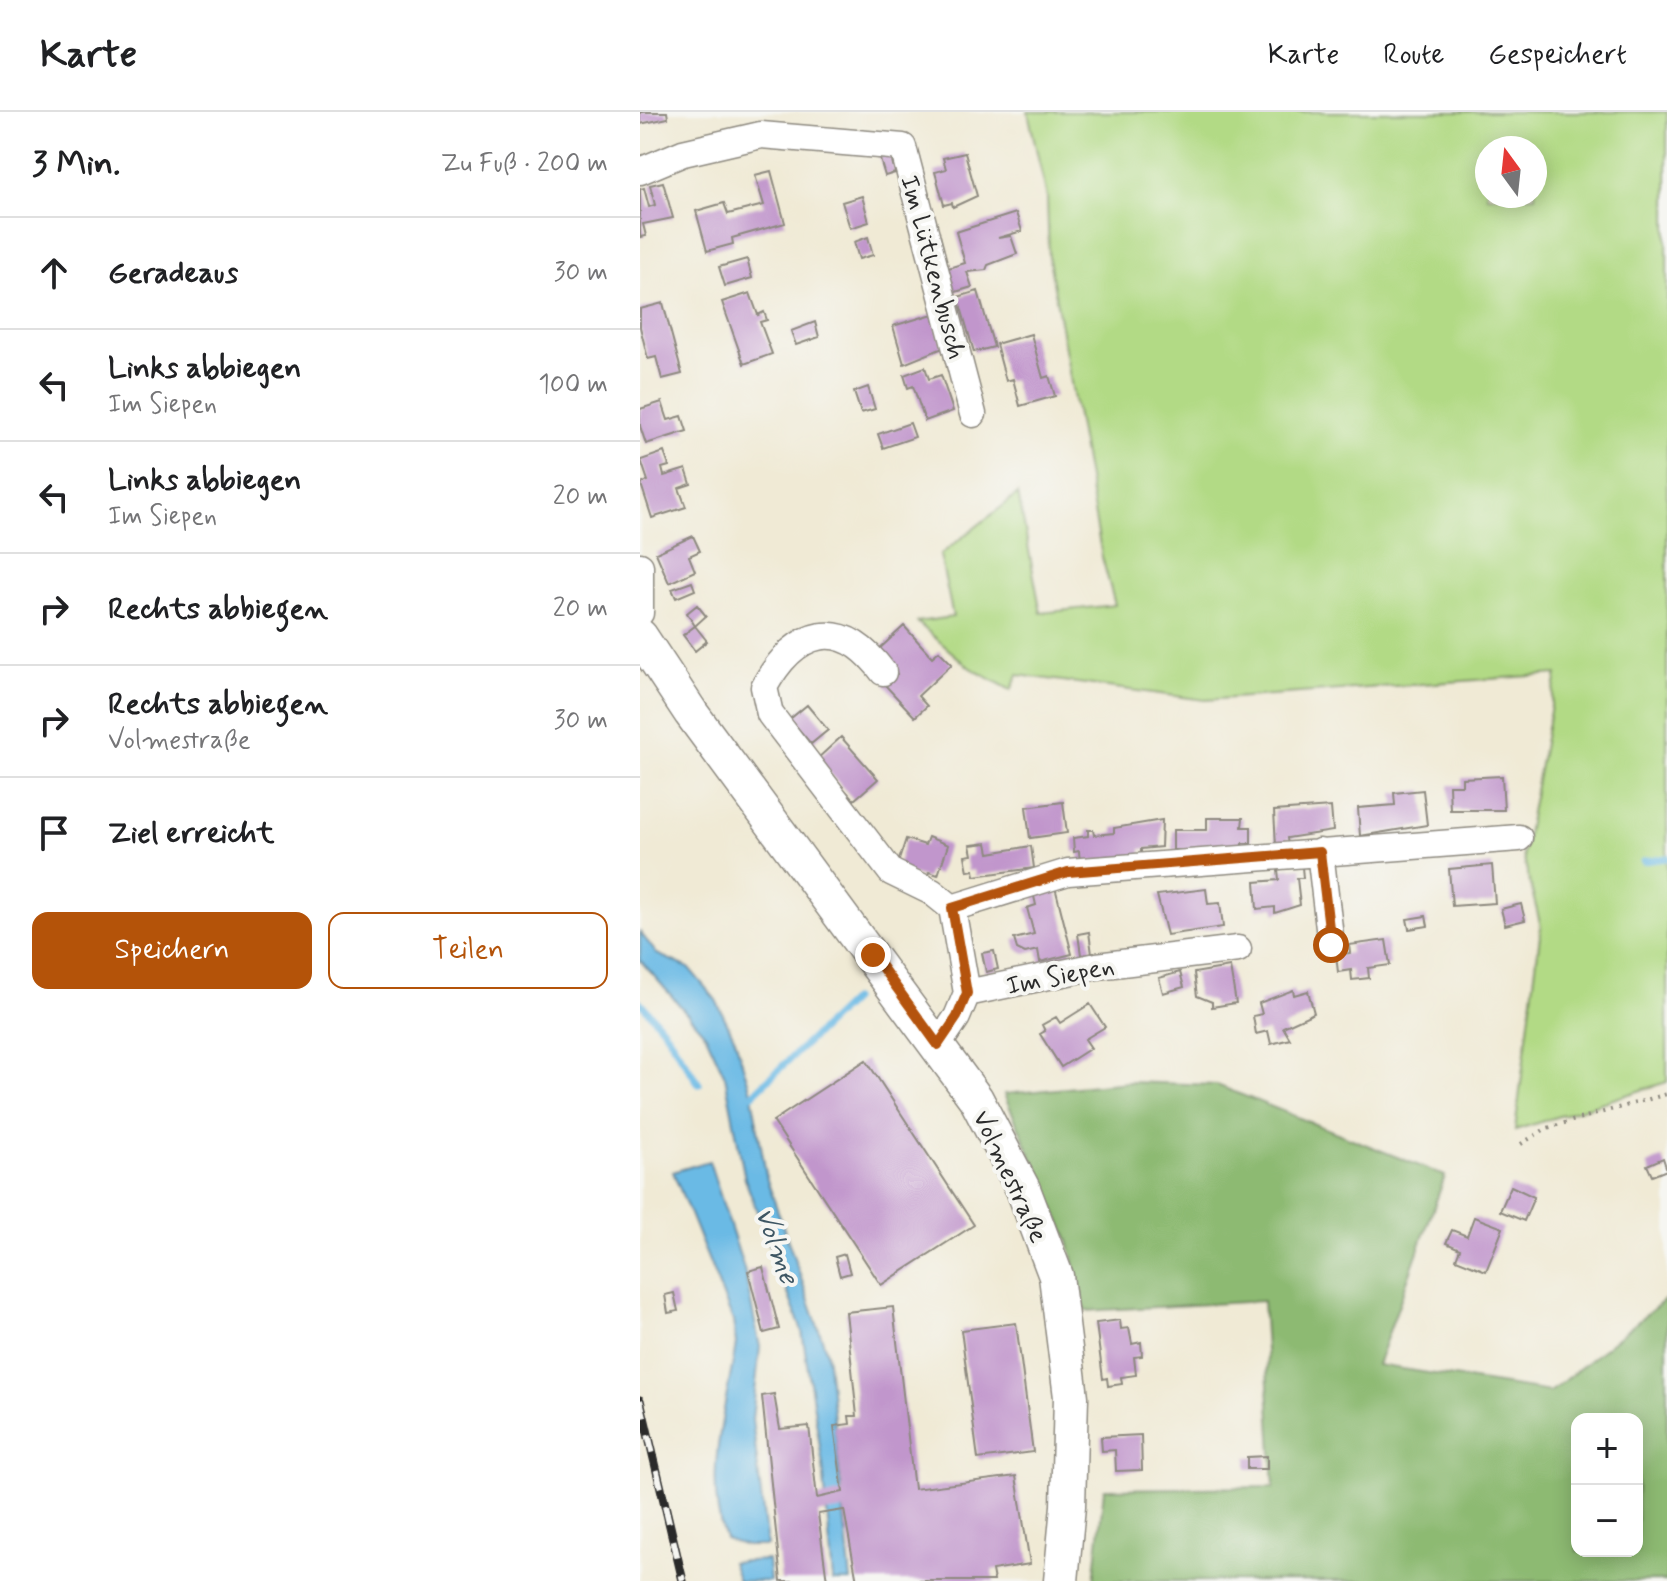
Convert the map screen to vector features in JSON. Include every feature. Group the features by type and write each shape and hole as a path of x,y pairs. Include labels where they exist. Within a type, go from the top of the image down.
{"main road":[{"name":"Volmestraße","path":"640,636 691,713 938,1045 1000,1141 1023,1189 1056,1276 1071,1397 1068,1506 1061,1581"}],"street":[{"name":"Im Lütkenbusch","path":"640,171 683,153 761,135 903,147 973,414"},
{"path":"640,566 640,613"},
{"path":"883,672 867,651 844,636 818,637 790,649 775,667 764,687 770,714 891,872 932,892 952,908 1068,872 1519,838"},
{"path":"1320,852 1331,945"},
{"name":"Im Siepen","path":"952,908 967,993 1097,966 1238,949"},
{"path":"938,1045 957,1017 967,993"}],"path":[{"path":"1521,1144 1547,1128 1667,1094"}],"green space":[{"path":"1028,112 1667,112 1667,1082 1515,1130 1541,927 1523,855 1557,674 1205,700 1018,675 1011,690 970,668 917,622 953,617 940,555 1018,494 1041,613 1115,605 1102,557 1049,259 1047,197"},
{"path":"1128,1082 1217,1085 1445,1176 1377,1365 1550,1392 1667,1298 1667,1581 1094,1581 1104,1489 1274,1487 1263,1301 1085,1311 1069,1241 1004,1094"}],"water":[{"name":"Volme","path":"640,932 657,954 689,968 716,1000 735,1039 752,1095 767,1180 827,1353 851,1581 833,1581 823,1466 802,1331 745,1179 725,1076 706,1035 640,960"},
{"path":"709,1161 744,1269 760,1347 752,1419 767,1546 746,1546 725,1539 718,1515 718,1441 736,1343 733,1321 673,1172"},
{"path":"768,1560 770,1581 738,1581 731,1562"}],"building":[{"path":"640,112 667,112 668,118 640,124"},
{"path":"890,153 895,173 885,176 879,156"},
{"path":"965,153 977,196 953,207 952,203 944,205 935,172 946,169 943,158"},
{"path":"771,171 785,223 732,238 733,244 707,251 696,211 724,203 728,214 764,205 755,175"},
{"path":"663,182 673,218 643,224 646,236 640,237 640,189 644,188 649,207 655,205 650,185"},
{"path":"862,196 869,222 850,228 842,202"},
{"path":"1016,213 1022,231 998,238 1011,236 1017,254 988,265 986,270 967,272 972,287 949,294 942,270 965,263 956,232"},
{"path":"868,237 873,255 859,259 854,242"},
{"path":"747,259 752,278 725,286 719,267"},
{"path":"978,291 994,347 974,352 958,297"},
{"path":"750,293 758,315 764,312 767,320 760,322 772,354 744,364 722,302"},
{"path":"663,303 682,374 662,379 656,357 648,359 640,327 640,309"},
{"path":"933,314 943,348 904,364 893,326"},
{"path":"815,322 819,337 796,345 791,331"},
{"path":"1031,334 1043,378 1049,376 1055,396 1020,406 1013,379 1006,381 996,344"},
{"path":"925,367 929,379 941,375 953,411 925,421 913,386 908,388 904,375"},
{"path":"868,387 875,409 861,413 854,392"},
{"path":"662,402 668,420 682,416 687,431 646,444 640,426 640,409"},
{"path":"910,423 915,437 883,448 878,434"},
{"path":"664,452 669,466 662,468 664,476 686,469 691,484 679,488 686,507 652,518 641,484 648,481 641,460"},
{"path":"693,536 700,551 689,556 695,571 669,583 656,553"},
{"path":"692,582 695,590 676,598 672,589"},
{"path":"697,605 706,616 695,626 687,613"},
{"path":"695,626 707,641 695,651 683,635"},
{"path":"904,626 932,657 939,651 952,664 918,696 927,706 915,717 885,685 897,674 876,652"},
{"path":"807,705 828,730 811,744 790,719"},
{"path":"841,737 878,779 854,800 817,759"},
{"path":"1502,776 1504,810 1450,810 1449,785 1462,785 1462,778"},
{"path":"1423,790 1427,825 1360,836 1358,808 1395,805 1394,793"},
{"path":"1063,802 1067,833 1030,838 1026,807"},
{"path":"1331,807 1333,831 1287,838 1288,845 1276,846 1274,811"},
{"path":"1207,818 1243,818 1242,827 1251,827 1251,843 1242,843 1243,850 1173,850 1173,830 1207,830"},
{"path":"1162,820 1161,847 1141,849 1141,856 1080,863 1079,851 1074,852 1073,838 1088,836 1088,830 1093,830 1094,835 1114,833 1114,828"},
{"path":"928,837 948,845 938,875 929,872 926,879 896,869 906,839 925,845"},
{"path":"987,843 989,853 1031,846 1034,868 975,876 974,870 968,871 965,856 972,855 970,845"},
{"path":"1492,865 1495,903 1452,906 1449,869"},
{"path":"1302,867 1303,878 1297,878 1300,905 1275,913 1275,907 1257,909 1255,882 1279,880 1278,869"},
{"path":"1055,887 1072,954 1040,962 1038,950 1025,953 1017,949 1014,939 1034,934 1027,908 1036,905 1033,892"},
{"path":"1206,889 1208,904 1220,903 1223,927 1167,935 1157,895"},
{"path":"1521,904 1525,920 1505,925 1501,909"},
{"path":"1426,916 1428,926 1409,929 1407,919"},
{"path":"1089,932 1092,954 1081,955 1078,934"},
{"path":"1386,940 1390,965 1368,968 1369,978 1352,980 1351,970 1338,972 1336,955 1350,953 1349,945"},
{"path":"994,951 998,969 986,972 982,953"},
{"path":"1230,967 1236,1003 1212,1007 1212,1002 1197,996 1194,973"},
{"path":"1180,972 1184,987 1163,993 1159,978"},
{"path":"1293,990 1294,995 1308,991 1314,1013 1283,1027 1290,1039 1271,1044 1268,1031 1256,1034 1253,1016 1262,1014 1259,1003"},
{"path":"1090,1004 1105,1027 1085,1039 1091,1048 1061,1067 1040,1034 1045,1031 1042,1025 1056,1017 1060,1023"},
{"path":"866,1060 974,1225 881,1285 773,1121"},
{"path":"1663,1158 1667,1170 1652,1176 1647,1165"},
{"path":"1511,1186 1534,1197 1524,1221 1500,1211"},
{"path":"1474,1217 1503,1228 1486,1271 1456,1259 1460,1249 1446,1243 1452,1230 1467,1236"},
{"path":"845,1254 850,1273 840,1276 835,1257"},
{"path":"763,1267 779,1329 764,1333 748,1271"},
{"path":"674,1293 678,1311 668,1313 665,1295"},
{"path":"893,1307 914,1489 1016,1476 1030,1564 992,1570 994,1581 857,1581 844,1510 818,1514 827,1581 781,1581 762,1396 774,1394 780,1429 809,1426 817,1498 843,1492 834,1426 850,1424 849,1416 857,1416 846,1312"},
{"path":"1120,1320 1121,1329 1129,1328 1132,1344 1141,1342 1142,1356 1134,1357 1136,1375 1121,1377 1122,1384 1108,1386 1107,1378 1103,1379 1096,1323"},
{"path":"1016,1323 1033,1452 978,1459 961,1330"},
{"path":"1141,1435 1142,1470 1116,1471 1115,1450 1102,1451 1101,1437"},
{"path":"1267,1456 1267,1469 1247,1469 1247,1457"}],"waterway":[{"path":"1644,861 1667,858"},
{"path":"744,1095 752,1095 852,1000"},
{"path":"640,1002 664,1030 699,1084"}],"railway":[{"path":"640,1400 683,1581"}],"route":[{"path":"873,955 938,1045 957,1017 967,993 952,908 1068,872 1320,852 1331,945"}]}
